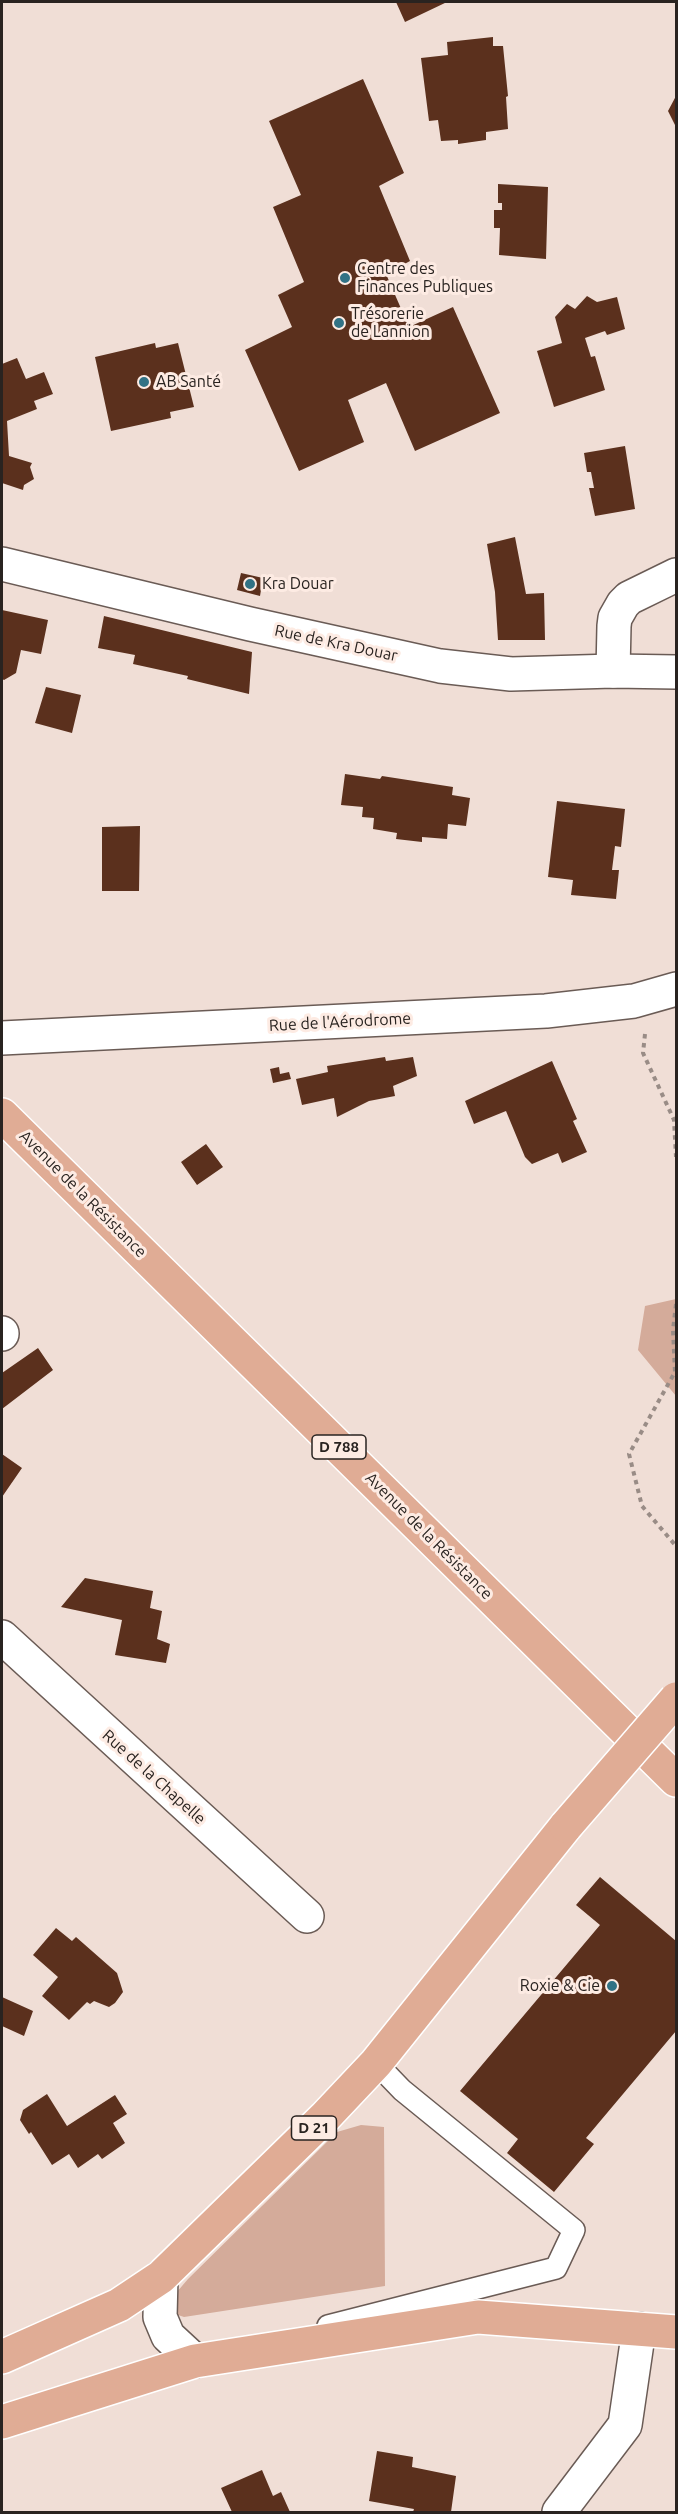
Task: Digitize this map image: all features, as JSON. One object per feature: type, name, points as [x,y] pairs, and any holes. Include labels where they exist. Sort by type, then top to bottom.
[{"type":"main road","name":"Avenue de la Résistance","points":[[2,1115],[676,1780]]},
{"type":"main road","name":"D 21","points":[[2,2357],[119,2305],[161,2277],[325,2117],[376,2063],[566,1826],[676,1699]]},
{"type":"main road","points":[[2,2422],[195,2361],[477,2317],[676,2332]]},
{"type":"street","name":"Rue de Kra Douar","points":[[2,564],[250,624],[440,666],[511,674],[676,672]]},
{"type":"street","points":[[613,671],[615,618],[623,604],[629,598],[676,575]]},
{"type":"street","name":"Rue de l'Aérodrome","points":[[2,1038],[546,1011],[663,993]]},
{"type":"street","name":"Rue de la Chapelle","points":[[2,1637],[308,1917]]},
{"type":"street","points":[[161,2277],[160,2317],[168,2336],[195,2361]]},
{"type":"street","points":[[559,2512],[625,2425],[639,2329]]},
{"type":"lane","points":[[195,2361],[556,2268],[574,2230],[402,2090],[376,2063]]},
{"type":"path","points":[[663,993],[643,1053],[674,1120],[676,1157]]},
{"type":"path","points":[[676,1304],[673,1330],[675,1372],[629,1454],[642,1506],[676,1546]]},
{"type":"shaded area","points":[[676,1299],[676,1396],[638,1350],[645,1306]]},
{"type":"shaded area","points":[[361,2125],[384,2127],[385,2286],[184,2317],[169,2312],[170,2300],[188,2279],[337,2132]]},
{"type":"building","points":[[396,2],[447,2],[405,22]]},
{"type":"building","points":[[493,37],[493,46],[503,46],[508,96],[506,97],[508,129],[486,132],[486,140],[458,144],[458,140],[441,141],[438,120],[429,121],[421,58],[448,55],[447,42]]},
{"type":"building","name":"Centre des Finances Publiques","points":[[363,79],[404,173],[379,186],[410,261],[386,274],[409,327],[453,307],[500,413],[415,451],[386,383],[348,400],[364,442],[299,471],[245,350],[292,327],[278,295],[304,282],[273,207],[301,195],[269,121]]},
{"type":"building","points":[[676,96],[676,127],[668,111]]},
{"type":"building","points":[[498,184],[548,187],[546,259],[499,255],[500,228],[494,228],[494,210],[502,210],[502,203],[498,203]]},
{"type":"building","points":[[587,296],[597,302],[617,297],[625,329],[607,335],[605,331],[585,338],[591,357],[595,356],[605,390],[554,407],[537,351],[562,343],[555,317],[567,304],[575,309]]},
{"type":"building","name":"AB Santé","points":[[155,343],[156,348],[178,343],[194,407],[170,412],[171,418],[111,431],[95,357]]},
{"type":"building","points":[[17,358],[26,379],[44,372],[53,394],[34,401],[37,409],[7,421],[9,456],[32,463],[30,467],[34,479],[24,485],[23,490],[2,483],[2,364]]},
{"type":"building","points":[[625,446],[635,509],[595,516],[589,488],[594,488],[591,472],[587,472],[584,453]]},
{"type":"building","points":[[515,537],[526,594],[544,593],[545,640],[498,640],[495,592],[487,544]]},
{"type":"building","name":"Kra Douar","points":[[241,573],[263,578],[260,596],[237,590]]},
{"type":"building","points":[[2,610],[48,620],[41,654],[21,650],[16,673],[4,680],[2,679]]},
{"type":"building","points":[[104,616],[252,652],[249,694],[187,679],[188,676],[133,664],[135,655],[98,648]]},
{"type":"building","points":[[46,687],[81,695],[72,733],[35,723]]},
{"type":"building","points":[[345,774],[380,779],[382,776],[453,787],[452,795],[470,798],[466,826],[448,824],[447,839],[422,837],[422,842],[396,839],[397,833],[373,829],[374,818],[362,817],[363,807],[341,805]]},
{"type":"building","points":[[557,801],[625,809],[621,847],[615,846],[612,870],[619,870],[616,899],[571,895],[573,880],[548,877]]},
{"type":"building","points":[[140,826],[139,891],[102,891],[102,827]]},
{"type":"building","points":[[385,1057],[386,1061],[413,1057],[417,1076],[393,1086],[395,1096],[369,1101],[337,1117],[334,1098],[302,1105],[296,1079],[328,1072],[327,1066]]},
{"type":"building","points":[[552,1061],[577,1119],[573,1121],[587,1152],[562,1163],[558,1153],[532,1164],[525,1157],[506,1111],[474,1124],[465,1101]]},
{"type":"building","points":[[279,1067],[280,1074],[289,1072],[291,1079],[273,1083],[270,1069]]},
{"type":"building","points":[[206,1144],[223,1167],[197,1185],[181,1162]]},
{"type":"building","points":[[38,1348],[53,1370],[2,1409],[2,1373]]},
{"type":"building","points":[[2,1454],[22,1468],[2,1497]]},
{"type":"building","points":[[85,1578],[153,1591],[150,1608],[162,1611],[157,1639],[170,1644],[166,1663],[115,1655],[122,1620],[61,1607]]},
{"type":"building","name":"Roxie & Cie","points":[[600,1877],[676,1941],[676,2031],[586,2138],[594,2144],[554,2192],[507,2153],[518,2139],[460,2091],[600,1925],[576,1905]]},
{"type":"building","points":[[56,1928],[72,1941],[76,1937],[117,1973],[123,1992],[115,2003],[109,2007],[94,2001],[90,2004],[87,2002],[69,2020],[42,1996],[58,1977],[33,1955]]},
{"type":"building","points":[[2,1997],[33,2011],[24,2036],[2,2026]]},
{"type":"building","points":[[47,2094],[67,2126],[115,2095],[127,2114],[113,2123],[125,2143],[102,2159],[98,2154],[78,2168],[69,2154],[52,2165],[31,2132],[29,2134],[20,2120],[23,2110]]},
{"type":"building","points":[[377,2451],[413,2457],[412,2467],[456,2476],[451,2512],[413,2512],[414,2509],[369,2501]]},
{"type":"building","points":[[262,2470],[273,2496],[281,2492],[290,2512],[232,2512],[221,2488]]},
{"type":"place","name":"Centre des Finances Publiques","points":[[345,278]]},
{"type":"place","name":"Trésorerie de Lannion","points":[[339,323]]},
{"type":"place","name":"AB Santé","points":[[144,382]]},
{"type":"place","name":"Kra Douar","points":[[250,584]]},
{"type":"place","name":"Roxie & Cie","points":[[612,1986]]}]
